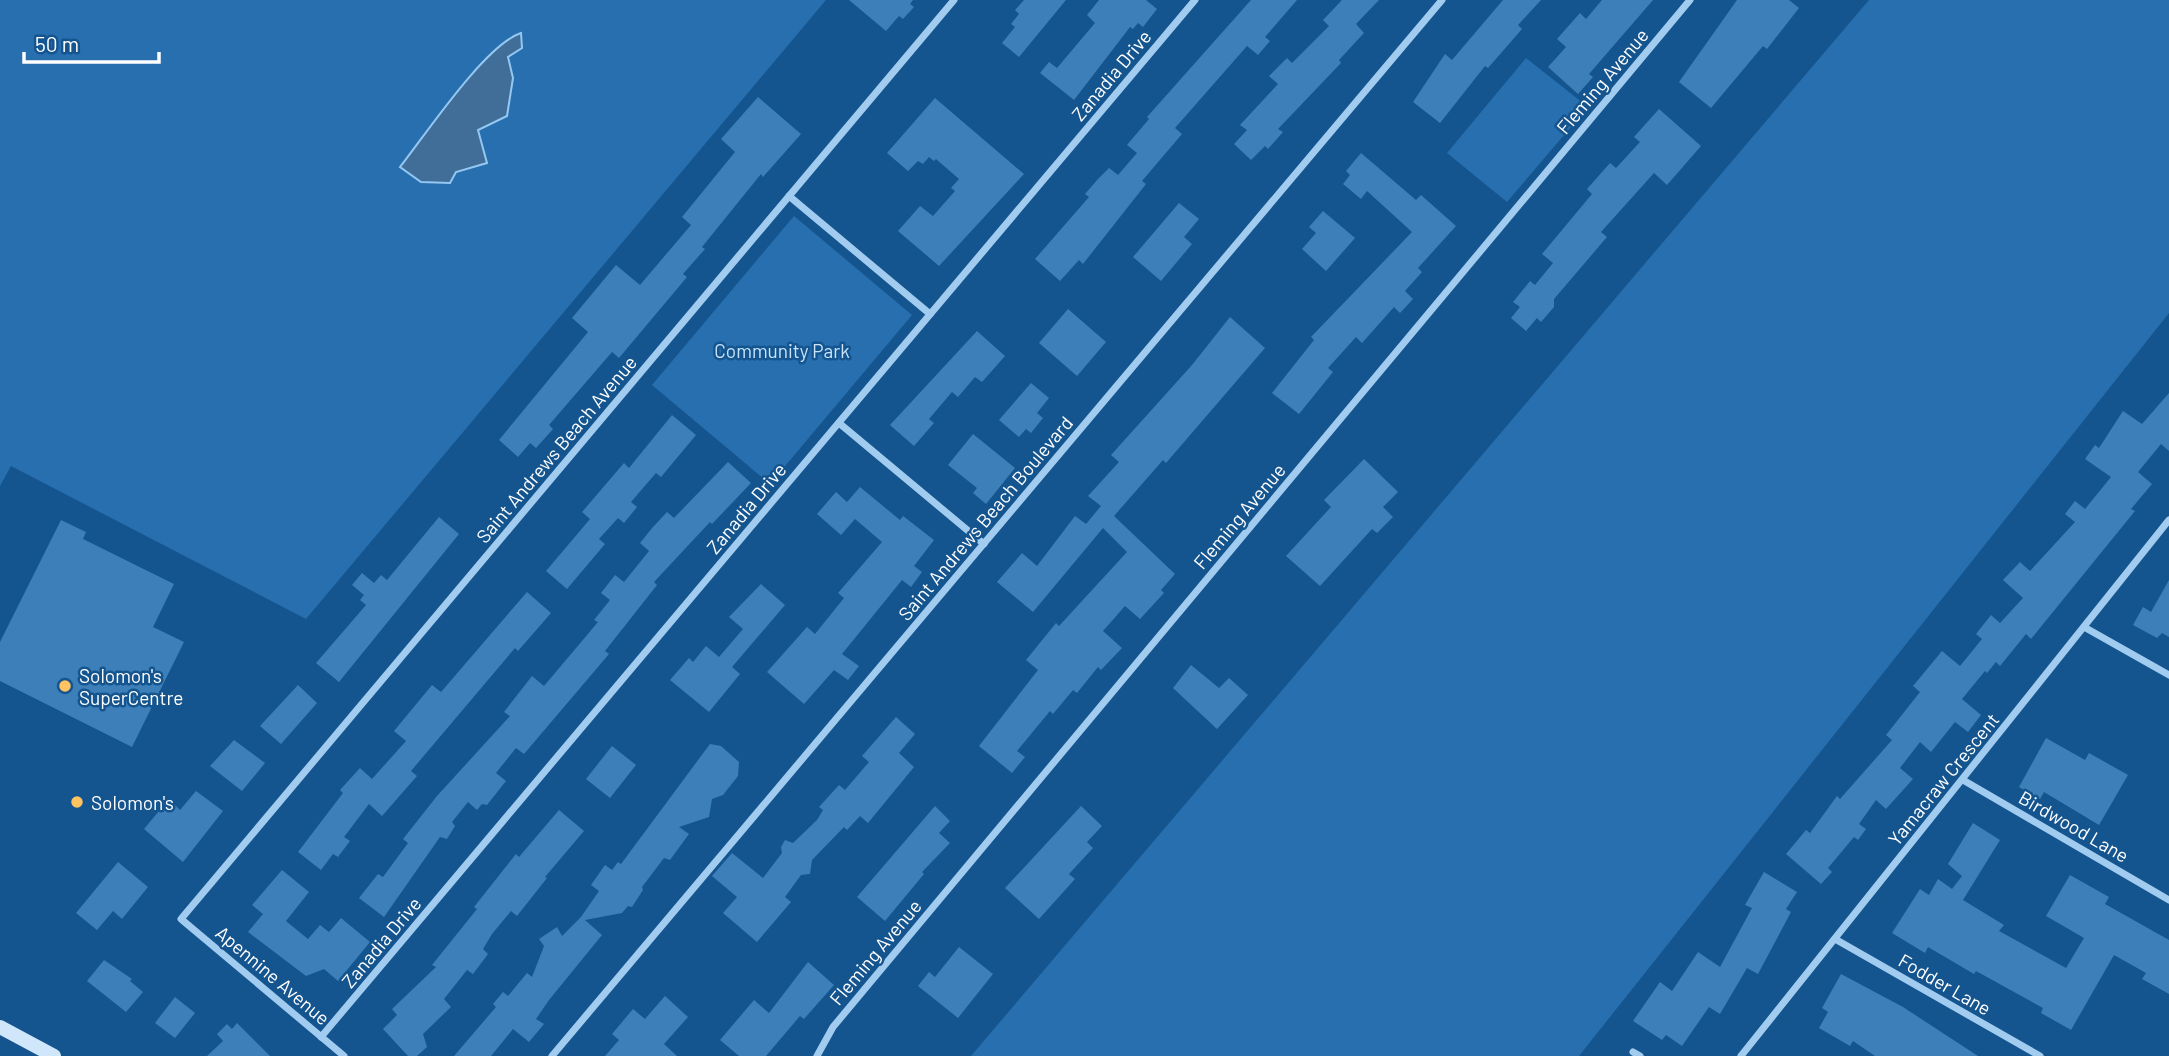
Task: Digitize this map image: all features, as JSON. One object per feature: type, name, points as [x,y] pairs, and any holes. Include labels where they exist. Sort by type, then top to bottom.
[{"type":"main road","points":[[0,1027],[54,1056]]},
{"type":"street","name":"Saint Andrews Beach Avenue","points":[[181,919],[954,0]]},
{"type":"street","name":"Zanadia Drive","points":[[321,1037],[1195,0]]},
{"type":"street","name":"Saint Andrews Beach Boulevard","points":[[552,1056],[1443,0]]},
{"type":"street","name":"Fleming Avenue","points":[[817,1056],[842,1016],[1690,0]]},
{"type":"street","points":[[789,196],[930,314]]},
{"type":"street","points":[[839,423],[984,544]]},
{"type":"street","name":"Yamacraw Crescent","points":[[1741,1056],[2169,520]]},
{"type":"street","points":[[2084,627],[2169,675]]},
{"type":"street","name":"Birdwood Lane","points":[[1963,780],[2169,900]]},
{"type":"street","name":"Apennine Avenue","points":[[181,919],[344,1056]]},
{"type":"street","name":"Fodder Lane","points":[[1835,939],[2040,1056]]},
{"type":"green space","points":[[0,0],[826,0],[306,619],[11,466],[0,486]]},
{"type":"green space","points":[[1869,0],[2169,0],[2169,313],[1579,1056],[971,1056]]},
{"type":"green space","points":[[1526,58],[1588,107],[1507,202],[1447,153]]},
{"type":"green space","name":"Community Park","points":[[794,216],[912,315],[770,484],[652,385]]},
{"type":"shaded area","points":[[521,33],[522,48],[508,57],[513,78],[507,116],[478,130],[487,163],[456,172],[450,183],[421,182],[400,167],[474,72],[491,54]]},
{"type":"building","points":[[849,0],[913,0],[910,4],[914,7],[903,19],[899,16],[886,31]]},
{"type":"building","points":[[1024,0],[1066,0],[1019,57],[1002,43],[1015,27],[1011,24],[1019,14],[1015,10]]},
{"type":"building","points":[[1099,0],[1146,0],[1157,9],[1143,27],[1138,23],[1133,29],[1130,27],[1074,100],[1040,73],[1049,62],[1057,68],[1095,23],[1087,15]]},
{"type":"building","points":[[1251,0],[1297,0],[1265,37],[1270,41],[1258,55],[1247,46],[1175,128],[1182,134],[1142,181],[1146,184],[1083,264],[1079,260],[1060,281],[1035,259],[1089,197],[1085,194],[1098,179],[1109,168],[1118,175],[1137,153],[1127,145],[1149,119],[1147,117]]},
{"type":"building","points":[[1342,0],[1379,0],[1356,24],[1364,33],[1339,60],[1341,63],[1278,129],[1283,132],[1268,149],[1265,146],[1251,160],[1234,144],[1247,130],[1240,125],[1278,84],[1269,76],[1287,58],[1292,63],[1329,26],[1323,20]]},
{"type":"building","points":[[1503,0],[1541,0],[1518,25],[1522,29],[1488,68],[1485,66],[1440,123],[1413,102],[1445,54],[1452,60]]},
{"type":"building","points":[[1602,0],[1653,0],[1589,74],[1593,77],[1578,94],[1548,67],[1566,47],[1557,39],[1580,13],[1586,19]]},
{"type":"building","points":[[1737,0],[1789,0],[1799,8],[1767,49],[1763,46],[1711,108],[1679,82]]},
{"type":"building","points":[[758,97],[801,134],[763,177],[761,174],[702,247],[705,249],[683,274],[687,277],[619,358],[612,352],[549,425],[553,429],[536,448],[530,443],[518,457],[499,440],[588,332],[572,318],[616,265],[640,285],[691,225],[682,217],[735,152],[721,139]]},
{"type":"building","points":[[935,98],[1024,174],[939,266],[898,231],[920,206],[933,216],[955,191],[951,188],[959,179],[936,159],[934,161],[929,157],[923,164],[918,161],[908,171],[887,153]]},
{"type":"building","points":[[1659,109],[1701,146],[1667,185],[1654,173],[1601,232],[1607,237],[1554,299],[1554,307],[1541,322],[1537,318],[1526,331],[1511,318],[1520,307],[1513,302],[1530,281],[1535,285],[1553,263],[1542,254],[1592,194],[1587,189],[1610,163],[1616,168],[1640,142],[1634,137]]},
{"type":"building","points":[[1361,153],[1416,200],[1421,195],[1456,226],[1418,268],[1422,272],[1405,291],[1413,299],[1400,313],[1394,307],[1362,343],[1356,337],[1328,368],[1333,372],[1299,414],[1272,393],[1314,340],[1311,337],[1412,232],[1367,191],[1361,199],[1343,184],[1350,175],[1346,171]]},
{"type":"building","points":[[1179,203],[1199,219],[1184,237],[1192,244],[1161,281],[1133,257]]},
{"type":"building","points":[[1323,211],[1355,238],[1326,271],[1302,249],[1316,233],[1309,227]]},
{"type":"building","points":[[1068,309],[1106,342],[1077,376],[1039,343]]},
{"type":"building","points":[[1230,317],[1265,348],[1166,463],[1163,460],[1114,516],[1175,574],[1161,590],[1164,593],[1140,619],[1125,606],[1103,631],[1122,648],[1101,670],[1098,667],[1077,693],[1073,690],[1053,714],[1050,711],[1017,751],[1025,757],[1012,773],[979,746],[1038,670],[1026,660],[1056,623],[1059,626],[1127,552],[1103,528],[1033,612],[997,582],[1022,553],[1037,566],[1075,516],[1086,524],[1101,506],[1088,496],[1119,462],[1111,455],[1192,365]]},
{"type":"building","points":[[977,331],[1005,356],[982,382],[975,377],[958,397],[952,392],[929,419],[934,423],[914,446],[890,425]]},
{"type":"building","points":[[1031,383],[1049,398],[1037,413],[1043,418],[1031,433],[1026,429],[1019,437],[999,420]]},
{"type":"building","points":[[2169,393],[2169,451],[2161,444],[2138,472],[2152,484],[2131,509],[2135,511],[2031,639],[2026,634],[2000,666],[1996,662],[1987,673],[1985,671],[1962,699],[1981,715],[1968,732],[1955,722],[1931,752],[1920,742],[1900,768],[1913,779],[1886,809],[1876,800],[1859,824],[1866,829],[1858,840],[1854,837],[1828,868],[1832,872],[1821,884],[1786,854],[1806,830],[1810,833],[1837,796],[1840,799],[1892,740],[1886,735],[1920,692],[1913,686],[1942,651],[1960,666],[1982,639],[1976,634],[1991,615],[2000,623],[2023,598],[2003,580],[2020,562],[2030,571],[2075,522],[2065,514],[2075,501],[2085,509],[2111,477],[2085,459],[2095,445],[2099,448],[2123,411],[2142,424]]},
{"type":"building","points":[[672,415],[696,435],[661,477],[656,473],[631,502],[637,507],[624,523],[618,518],[599,539],[605,544],[567,589],[546,571],[590,519],[582,512],[624,463],[629,468]]},
{"type":"building","points":[[973,434],[1015,468],[986,504],[973,493],[977,488],[948,465]]},
{"type":"building","points":[[1364,459],[1398,492],[1383,507],[1393,517],[1377,533],[1372,529],[1320,586],[1286,556],[1331,507],[1324,500]]},
{"type":"building","points":[[728,462],[751,483],[654,582],[657,585],[605,651],[609,654],[524,754],[516,748],[496,773],[506,781],[487,805],[482,804],[477,810],[468,802],[452,822],[455,826],[447,839],[440,837],[384,917],[359,898],[378,874],[383,877],[408,843],[403,839],[437,796],[510,716],[504,712],[532,676],[544,686],[598,622],[594,620],[610,600],[601,593],[615,575],[624,582],[649,551],[640,543],[653,527],[667,512],[674,518]]},
{"type":"building","points":[[860,487],[900,520],[903,516],[934,540],[914,566],[922,572],[911,587],[902,580],[842,654],[859,666],[848,680],[834,670],[804,704],[767,672],[807,627],[815,634],[844,598],[838,593],[882,542],[855,519],[841,535],[817,514],[836,492],[847,502]]},
{"type":"building","points":[[439,517],[459,534],[339,682],[316,663],[366,605],[360,600],[364,595],[352,585],[362,573],[374,583],[381,575],[387,580]]},
{"type":"building","points":[[61,520],[86,532],[83,539],[174,584],[153,627],[184,642],[132,747],[0,681],[0,642]]},
{"type":"building","points":[[2169,580],[2169,637],[2162,633],[2157,638],[2133,625],[2143,607],[2151,612]]},
{"type":"building","points":[[761,584],[785,605],[732,667],[740,674],[709,712],[670,680],[689,658],[693,662],[706,646],[719,657],[743,629],[729,617]]},
{"type":"building","points":[[527,592],[551,613],[518,651],[515,648],[411,771],[417,776],[382,816],[369,804],[344,837],[350,841],[338,857],[333,854],[321,870],[298,852],[343,793],[340,790],[360,768],[372,779],[406,741],[394,731],[432,685],[441,692]]},
{"type":"building","points":[[1191,665],[1219,688],[1229,678],[1248,695],[1217,729],[1173,688]]},
{"type":"building","points":[[298,685],[317,703],[281,744],[260,726]]},
{"type":"building","points":[[896,717],[915,734],[899,753],[914,767],[868,823],[860,816],[847,830],[844,827],[812,860],[810,874],[801,875],[785,897],[791,902],[757,942],[723,913],[737,897],[712,876],[732,853],[763,878],[782,853],[781,847],[785,840],[793,843],[817,820],[823,810],[819,807],[839,785],[845,790],[869,762],[862,756]]},
{"type":"building","points":[[2046,738],[2085,760],[2089,753],[2128,775],[2099,825],[2044,792],[2040,799],[2019,787]]},
{"type":"building","points":[[234,740],[265,763],[242,791],[210,766]]},
{"type":"building","points":[[710,744],[721,746],[739,762],[738,776],[723,795],[712,799],[709,817],[679,827],[689,834],[670,860],[664,858],[642,887],[643,890],[632,907],[628,906],[622,913],[585,920],[602,935],[536,1019],[544,1024],[529,1042],[513,1029],[491,1056],[454,1056],[496,1007],[493,1004],[503,992],[508,996],[527,973],[532,977],[544,946],[539,939],[557,927],[562,936],[581,917],[599,891],[591,885],[605,865],[612,870],[618,862],[621,864]]},
{"type":"building","points":[[612,746],[636,765],[610,798],[586,779]]},
{"type":"building","points":[[196,791],[223,811],[183,862],[144,829],[169,799],[180,810]]},
{"type":"building","points":[[935,806],[950,821],[939,833],[950,843],[922,872],[924,874],[885,921],[857,897]]},
{"type":"building","points":[[1081,806],[1102,826],[1087,842],[1093,848],[1069,874],[1075,879],[1039,919],[1005,888]]},
{"type":"building","points":[[559,810],[584,831],[545,877],[547,878],[517,916],[511,911],[492,934],[483,949],[488,954],[473,974],[467,970],[444,999],[451,1007],[423,1034],[427,1047],[417,1056],[408,1056],[383,1029],[397,1015],[392,1009],[436,967],[432,965],[477,909],[474,907],[516,854],[519,857]]},
{"type":"building","points":[[1973,823],[2000,840],[1963,900],[2004,925],[1999,931],[2066,968],[2084,938],[2046,916],[2070,875],[2109,897],[2105,904],[2169,940],[2169,994],[2142,979],[2146,973],[2114,955],[2071,1030],[2041,1013],[2043,1008],[1976,971],[1974,974],[1928,947],[1925,953],[1892,933],[1920,889],[1929,895],[1938,879],[1952,889],[1962,876],[1948,864]]},
{"type":"building","points":[[118,862],[148,887],[122,919],[113,911],[97,930],[76,913]]},
{"type":"building","points":[[282,870],[309,892],[286,921],[308,939],[320,925],[329,932],[341,918],[370,942],[338,981],[324,969],[306,976],[248,932],[263,914],[252,905]]},
{"type":"building","points":[[1764,872],[1797,892],[1786,909],[1791,912],[1758,974],[1747,968],[1720,1014],[1709,1007],[1682,1046],[1666,1035],[1662,1040],[1633,1021],[1660,982],[1672,991],[1698,952],[1720,967],[1752,908],[1745,905]]},
{"type":"building","points":[[959,947],[993,974],[958,1018],[918,986],[929,972],[935,977]]},
{"type":"building","points":[[104,960],[132,979],[130,981],[143,992],[126,1012],[87,981]]},
{"type":"building","points":[[808,962],[834,985],[804,1019],[800,1016],[766,1056],[739,1056],[720,1040],[754,1000],[769,1013]]},
{"type":"building","points":[[1841,974],[1903,1007],[1978,1056],[1875,1056],[1853,1041],[1850,1046],[1819,1028],[1828,1012],[1822,1008]]},
{"type":"building","points":[[665,996],[688,1017],[664,1044],[677,1056],[605,1056],[619,1040],[612,1034],[633,1009],[645,1019]]},
{"type":"building","points":[[175,997],[195,1013],[175,1038],[155,1023]]},
{"type":"building","points":[[237,1023],[270,1056],[207,1056],[223,1041],[217,1034],[227,1024],[232,1029]]},
{"type":"place","name":"Solomon's SuperCentre","points":[[65,686]]},
{"type":"place","name":"Solomon's","points":[[77,802]]}]
